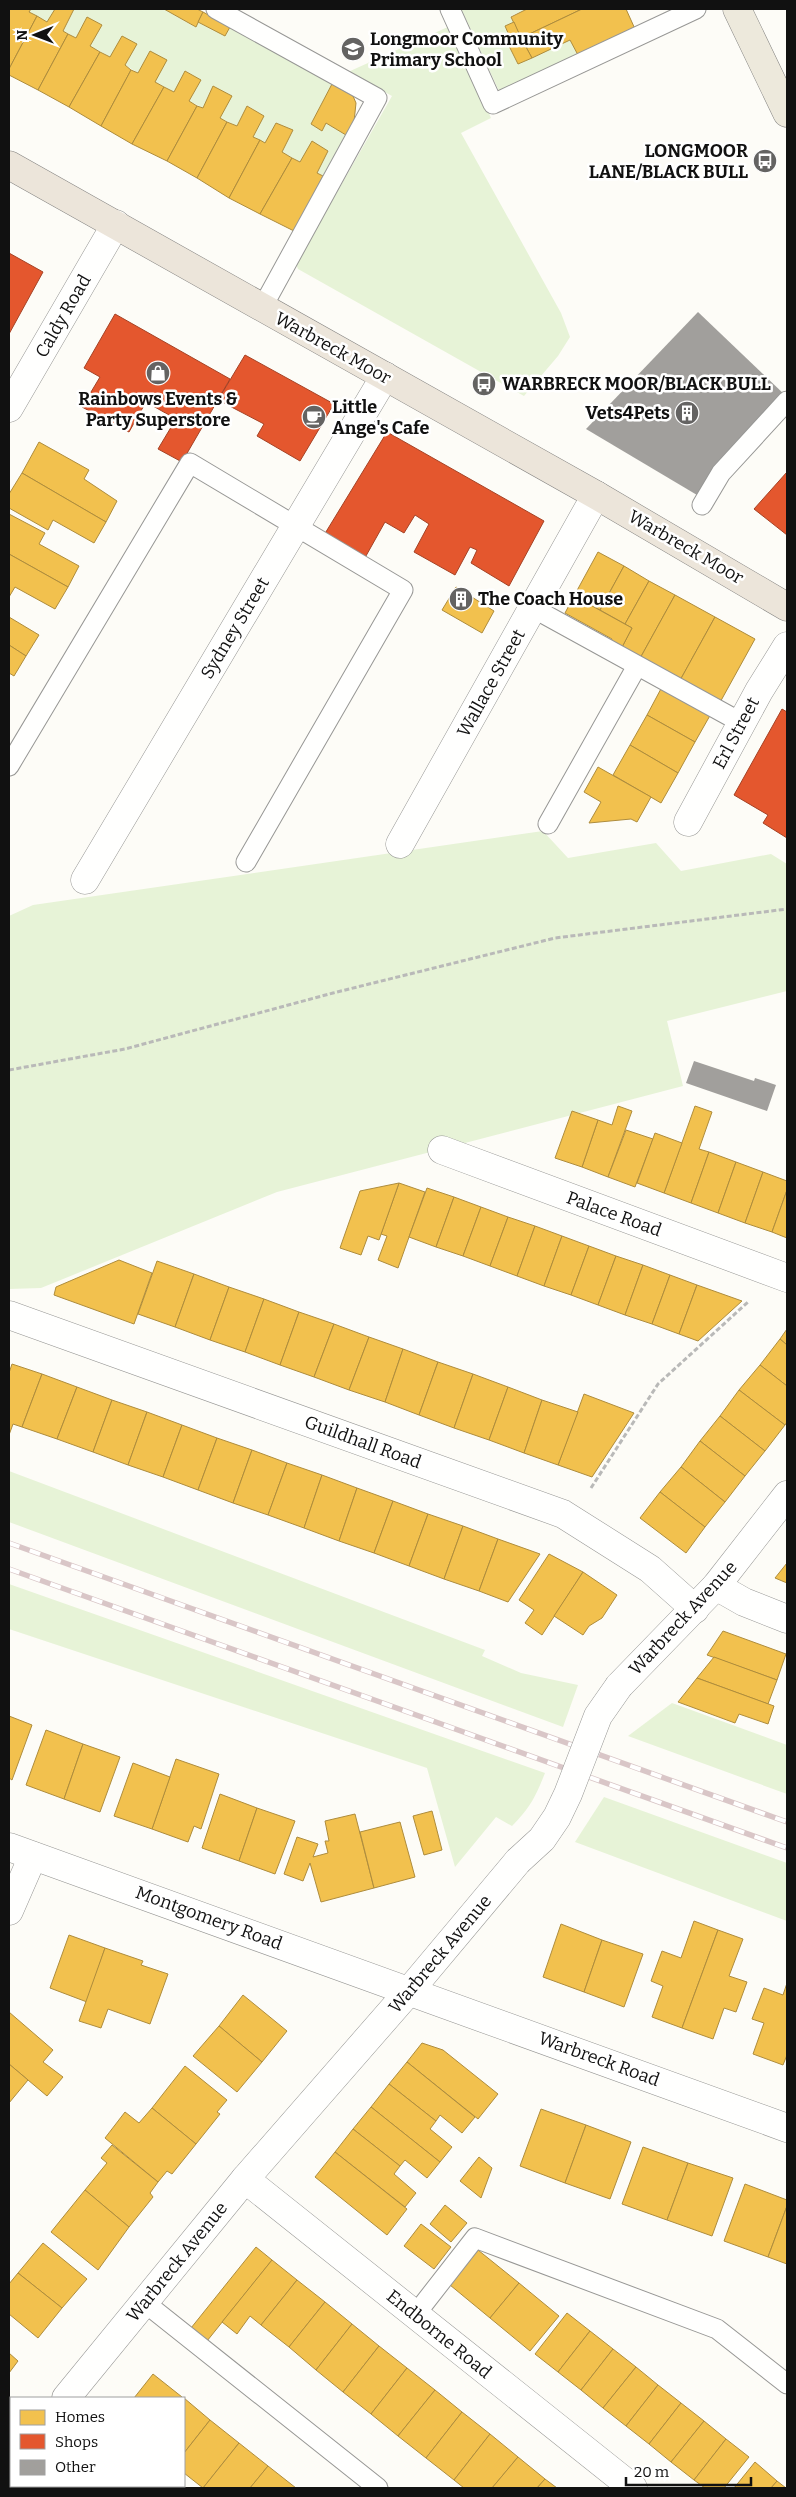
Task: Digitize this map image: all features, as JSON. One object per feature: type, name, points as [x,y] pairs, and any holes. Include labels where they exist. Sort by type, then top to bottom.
[{"type":"highway","name":"Warbreck Moor","points":[[9,165],[596,495],[787,607]]},
{"type":"main road","points":[[736,9],[787,113]]},
{"type":"street","name":"Caldy Road","points":[[9,408],[116,224]]},
{"type":"street","name":"Sydney Street","points":[[85,880],[385,376]]},
{"type":"street","name":"Wallace Street","points":[[400,844],[596,495]]},
{"type":"street","name":"Erl Street","points":[[688,822],[742,723],[784,657]]},
{"type":"street","name":"Palace Road","points":[[442,1150],[783,1276]]},
{"type":"street","name":"Guildhall Road","points":[[9,1315],[563,1514],[650,1569],[695,1609]]},
{"type":"street","name":"Warbreck Avenue","points":[[67,2397],[245,2179],[410,1990],[518,1861],[542,1839],[568,1794],[598,1716],[619,1686],[716,1586],[787,1495]]},
{"type":"street","points":[[716,1586],[744,1602],[787,1619]]},
{"type":"street","points":[[9,1911],[21,1851]]},
{"type":"street","name":"Montgomery Road","points":[[21,1851],[410,1990]]},
{"type":"street","name":"Warbreck Road","points":[[410,1990],[787,2128]]},
{"type":"street","name":"Endborne Road","points":[[245,2179],[632,2488]]},
{"type":"lane","points":[[216,9],[377,98],[262,308]]},
{"type":"lane","points":[[450,9],[493,104],[696,9]]},
{"type":"lane","points":[[702,505],[721,473],[787,402]]},
{"type":"lane","points":[[9,766],[190,463],[403,590],[246,862]]},
{"type":"lane","points":[[533,608],[742,723]]},
{"type":"lane","points":[[548,824],[637,666]]},
{"type":"lane","points":[[415,2315],[475,2238],[717,2329],[787,2384]]},
{"type":"lane","points":[[144,2302],[378,2488]]},
{"type":"path","points":[[9,1070],[125,1049],[333,993],[555,938],[787,909]]},
{"type":"path","points":[[570,1519],[658,1384],[783,1276]]},
{"type":"green space","points":[[31,9],[55,9],[47,22],[29,12]]},
{"type":"green space","points":[[74,9],[164,9],[195,27],[198,22],[225,36],[230,27],[332,84],[311,124],[322,131],[326,123],[346,135],[323,176],[317,173],[328,151],[312,142],[300,162],[282,152],[293,130],[276,123],[265,143],[253,137],[264,116],[248,106],[237,126],[220,118],[231,96],[213,86],[203,108],[189,101],[201,80],[186,71],[174,92],[155,82],[150,51],[138,73],[125,65],[136,44],[110,57],[90,46],[102,25],[87,17],[76,38],[63,31]]},
{"type":"green space","points":[[461,9],[527,9],[511,16],[514,22],[505,26],[512,42],[508,44],[518,64],[570,40],[578,55],[499,91]]},
{"type":"green space","points":[[450,26],[491,118],[461,133],[561,313],[570,337],[558,356],[524,396],[298,269],[296,264],[392,96],[348,72]]},
{"type":"green space","points":[[543,831],[568,858],[656,843],[681,871],[771,854],[787,864],[787,991],[667,1021],[683,1086],[277,1192],[41,1288],[9,1289],[9,916],[33,905]]},
{"type":"green space","points":[[9,1471],[485,1650],[482,1656],[521,1673],[578,1685],[563,1727],[9,1522]]},
{"type":"green space","points":[[9,1584],[545,1773],[532,1801],[512,1826],[496,1817],[455,1867],[427,1768],[9,1629]]},
{"type":"green space","points":[[672,1703],[787,1745],[787,1794],[628,1736]]},
{"type":"green space","points":[[604,1797],[787,1863],[787,1921],[575,1842]]},
{"type":"building: Homes","points":[[9,9],[31,9],[29,12],[37,16],[9,69]]},
{"type":"building: Homes","points":[[55,9],[74,9],[63,31],[68,34],[38,90],[9,75],[9,69],[37,16],[47,22]]},
{"type":"building: Homes","points":[[164,9],[197,9],[203,12],[196,27]]},
{"type":"building: Homes","points":[[527,9],[582,9],[521,38],[511,17]]},
{"type":"building: Homes","points":[[582,9],[626,9],[635,29],[578,55],[570,40],[532,58],[521,38]]},
{"type":"building: Homes","points":[[203,12],[230,27],[225,36],[198,22]]},
{"type":"building: Homes","points":[[87,17],[102,25],[90,46],[100,52],[69,107],[38,90],[68,34],[76,38]]},
{"type":"building: Homes","points":[[514,22],[521,38],[512,42],[505,26]]},
{"type":"building: Homes","points":[[122,36],[137,44],[125,65],[131,70],[101,126],[69,107],[100,52],[110,57]]},
{"type":"building: Homes","points":[[521,38],[532,58],[518,64],[508,44]]},
{"type":"building: Homes","points":[[150,51],[167,60],[155,82],[164,87],[132,144],[101,126],[131,70],[138,73]]},
{"type":"building: Homes","points":[[185,71],[201,80],[189,101],[197,106],[167,161],[132,144],[164,87],[174,92]]},
{"type":"building: Homes","points":[[332,84],[353,96],[356,103],[354,122],[346,135],[326,123],[322,131],[311,124]]},
{"type":"building: Homes","points":[[213,86],[232,96],[220,118],[227,122],[197,178],[167,161],[197,106],[203,108]]},
{"type":"building: Homes","points":[[247,106],[264,116],[253,137],[260,140],[229,198],[197,178],[227,122],[237,126]]},
{"type":"building: Homes","points":[[276,123],[293,130],[282,152],[292,158],[260,214],[229,198],[260,140],[265,143]]},
{"type":"building: Homes","points":[[312,141],[328,151],[317,173],[323,176],[294,231],[260,214],[292,158],[300,162]]},
{"type":"building: Homes","points":[[39,442],[89,470],[84,479],[117,501],[106,522],[22,473]]},
{"type":"building: Homes","points":[[22,473],[106,522],[94,543],[53,520],[48,530],[9,508],[9,494]]},
{"type":"building: Homes","points":[[9,514],[45,533],[39,544],[79,566],[68,587],[9,554]]},
{"type":"building: Homes","points":[[598,552],[624,566],[600,610],[574,596]]},
{"type":"building: Homes","points":[[9,554],[68,587],[55,609],[15,587],[9,597]]},
{"type":"building: Homes","points":[[624,566],[649,581],[625,624],[600,610]]},
{"type":"building: Homes","points":[[649,581],[675,595],[638,662],[620,651],[632,628],[625,624]]},
{"type":"building: Homes","name":"The Coach House","points":[[456,587],[494,611],[482,633],[442,610]]},
{"type":"building: Homes","points":[[675,595],[715,617],[678,684],[638,662]]},
{"type":"building: Homes","points":[[574,596],[632,628],[620,651],[609,645],[612,639],[565,613]]},
{"type":"building: Homes","points":[[9,617],[39,635],[26,656],[9,645]]},
{"type":"building: Homes","points":[[715,617],[755,639],[718,706],[678,684]]},
{"type":"building: Homes","points":[[9,645],[26,656],[14,676],[9,673]]},
{"type":"building: Homes","points":[[663,685],[712,712],[695,742],[647,715]]},
{"type":"building: Homes","points":[[647,715],[695,742],[678,773],[630,745]]},
{"type":"building: Homes","points":[[630,745],[678,773],[661,803],[613,775]]},
{"type":"building: Homes","points":[[598,767],[651,797],[637,822],[631,819],[589,823],[601,802],[584,792]]},
{"type":"building: Homes","points":[[618,1106],[632,1111],[608,1177],[582,1167],[598,1120],[612,1125]]},
{"type":"building: Homes","points":[[695,1106],[712,1112],[699,1149],[709,1152],[691,1203],[664,1193]]},
{"type":"building: Homes","points":[[572,1111],[598,1120],[582,1167],[555,1158]]},
{"type":"building: Homes","points":[[626,1130],[653,1139],[635,1187],[608,1177]]},
{"type":"building: Homes","points":[[655,1133],[682,1143],[664,1193],[637,1183]]},
{"type":"building: Homes","points":[[709,1152],[736,1162],[718,1213],[691,1203]]},
{"type":"building: Homes","points":[[736,1162],[763,1172],[745,1223],[718,1213]]},
{"type":"building: Homes","points":[[763,1172],[787,1181],[787,1190],[772,1232],[745,1223]]},
{"type":"building: Homes","points":[[399,1183],[425,1192],[398,1268],[378,1260],[387,1236],[381,1234]]},
{"type":"building: Homes","points":[[399,1183],[379,1240],[368,1236],[361,1255],[340,1248],[360,1191]]},
{"type":"building: Homes","points":[[427,1188],[454,1197],[436,1247],[409,1237]]},
{"type":"building: Homes","points":[[787,1190],[787,1238],[772,1232]]},
{"type":"building: Homes","points":[[454,1197],[481,1207],[463,1256],[436,1247]]},
{"type":"building: Homes","points":[[481,1207],[508,1217],[490,1266],[463,1256]]},
{"type":"building: Homes","points":[[508,1217],[535,1226],[517,1276],[490,1266]]},
{"type":"building: Homes","points":[[535,1226],[562,1236],[544,1286],[517,1276]]},
{"type":"building: Homes","points":[[562,1236],[589,1246],[571,1295],[544,1286]]},
{"type":"building: Homes","points":[[589,1246],[616,1256],[598,1305],[571,1295]]},
{"type":"building: Homes","points":[[616,1256],[643,1265],[625,1315],[598,1305]]},
{"type":"building: Homes","points":[[119,1260],[152,1273],[134,1324],[54,1295],[56,1287]]},
{"type":"building: Homes","points":[[157,1261],[194,1274],[175,1327],[138,1314]]},
{"type":"building: Homes","points":[[643,1265],[670,1275],[652,1324],[625,1315]]},
{"type":"building: Homes","points":[[194,1274],[229,1287],[210,1340],[175,1327]]},
{"type":"building: Homes","points":[[670,1275],[697,1285],[679,1334],[652,1324]]},
{"type":"building: Homes","points":[[697,1285],[742,1301],[698,1341],[679,1334]]},
{"type":"building: Homes","points":[[229,1287],[264,1299],[245,1352],[210,1340]]},
{"type":"building: Homes","points":[[264,1299],[299,1312],[280,1365],[245,1352]]},
{"type":"building: Homes","points":[[299,1312],[334,1324],[314,1377],[280,1365]]},
{"type":"building: Homes","points":[[334,1324],[369,1337],[349,1390],[314,1377]]},
{"type":"building: Homes","points":[[787,1329],[787,1345],[780,1339]]},
{"type":"building: Homes","points":[[369,1337],[403,1349],[385,1402],[349,1390]]},
{"type":"building: Homes","points":[[780,1339],[787,1345],[787,1386],[760,1365]]},
{"type":"building: Homes","points":[[403,1349],[438,1362],[419,1415],[385,1402]]},
{"type":"building: Homes","points":[[438,1362],[473,1374],[454,1428],[419,1415]]},
{"type":"building: Homes","points":[[12,1364],[42,1374],[22,1427],[13,1424],[9,1435],[9,1373]]},
{"type":"building: Homes","points":[[760,1365],[787,1386],[787,1422],[785,1425],[739,1390]]},
{"type":"building: Homes","points":[[42,1374],[77,1387],[57,1439],[22,1427]]},
{"type":"building: Homes","points":[[473,1374],[508,1387],[489,1440],[454,1428]]},
{"type":"building: Homes","points":[[77,1387],[112,1400],[93,1452],[57,1439]]},
{"type":"building: Homes","points":[[508,1387],[542,1400],[524,1453],[489,1440]]},
{"type":"building: Homes","points":[[739,1390],[785,1425],[765,1451],[720,1416]]},
{"type":"building: Homes","points":[[584,1394],[634,1413],[592,1477],[558,1465]]},
{"type":"building: Homes","points":[[112,1400],[147,1412],[128,1465],[93,1452]]},
{"type":"building: Homes","points":[[542,1400],[578,1412],[558,1465],[524,1453]]},
{"type":"building: Homes","points":[[147,1412],[182,1425],[163,1477],[128,1465]]},
{"type":"building: Homes","points":[[720,1416],[765,1451],[745,1476],[700,1441]]},
{"type":"building: Homes","points":[[182,1425],[217,1438],[198,1490],[163,1477]]},
{"type":"building: Homes","points":[[217,1438],[252,1450],[233,1503],[198,1490]]},
{"type":"building: Homes","points":[[700,1441],[745,1476],[725,1502],[681,1467]]},
{"type":"building: Homes","points":[[252,1450],[287,1463],[268,1515],[233,1503]]},
{"type":"building: Homes","points":[[287,1463],[322,1475],[304,1528],[268,1515]]},
{"type":"building: Homes","points":[[681,1467],[725,1502],[705,1527],[660,1492]]},
{"type":"building: Homes","points":[[322,1475],[357,1488],[339,1541],[304,1528]]},
{"type":"building: Homes","points":[[357,1488],[393,1501],[374,1553],[339,1541]]},
{"type":"building: Homes","points":[[660,1492],[705,1527],[686,1553],[640,1518]]},
{"type":"building: Homes","points":[[393,1501],[428,1514],[409,1566],[374,1553]]},
{"type":"building: Homes","points":[[428,1514],[463,1526],[444,1579],[409,1566]]},
{"type":"building: Homes","points":[[463,1526],[498,1539],[479,1591],[444,1579]]},
{"type":"building: Homes","points":[[498,1539],[540,1554],[508,1602],[479,1591]]},
{"type":"building: Homes","points":[[549,1554],[583,1572],[542,1635],[525,1623],[534,1610],[519,1600]]},
{"type":"building: Homes","points":[[787,1563],[787,1583],[775,1578]]},
{"type":"building: Homes","points":[[583,1572],[617,1595],[602,1618],[589,1626],[583,1635],[554,1616]]},
{"type":"building: Homes","points":[[723,1631],[786,1654],[777,1680],[707,1655]]},
{"type":"building: Homes","points":[[714,1657],[777,1680],[768,1704],[697,1678]]},
{"type":"building: Homes","points":[[697,1678],[774,1706],[768,1724],[739,1714],[735,1723],[678,1702]]},
{"type":"building: Homes","points":[[9,1716],[32,1725],[12,1780],[9,1778]]},
{"type":"building: Homes","points":[[46,1730],[83,1744],[64,1799],[26,1785]]},
{"type":"building: Homes","points":[[83,1744],[120,1757],[100,1812],[64,1799]]},
{"type":"building: Homes","points":[[176,1759],[219,1774],[201,1829],[194,1826],[188,1842],[152,1829]]},
{"type":"building: Homes","points":[[133,1763],[170,1777],[152,1829],[114,1816]]},
{"type":"building: Homes","points":[[220,1794],[257,1808],[239,1861],[202,1848]]},
{"type":"building: Homes","points":[[257,1808],[295,1821],[275,1874],[239,1861]]},
{"type":"building: Homes","points":[[432,1811],[442,1850],[424,1855],[413,1816]]},
{"type":"building: Homes","points":[[355,1814],[374,1888],[321,1902],[310,1863],[303,1881],[284,1874],[297,1837],[318,1844],[313,1857],[328,1853],[325,1841],[329,1841],[325,1821]]},
{"type":"building: Homes","points":[[400,1822],[415,1877],[374,1888],[360,1832]]},
{"type":"building: Homes","points":[[694,1921],[718,1930],[682,2028],[652,2017],[663,1986],[651,1981],[662,1951],[681,1958]]},
{"type":"building: Homes","points":[[561,1924],[602,1940],[584,1992],[543,1977]]},
{"type":"building: Homes","points":[[718,1930],[743,1939],[729,1976],[747,1982],[736,2012],[724,2008],[713,2039],[682,2028]]},
{"type":"building: Homes","points":[[69,1935],[105,1948],[87,2002],[50,1988]]},
{"type":"building: Homes","points":[[602,1940],[643,1954],[624,2007],[584,1992]]},
{"type":"building: Homes","points":[[105,1948],[143,1961],[141,1965],[168,1974],[150,2024],[108,2009],[101,2028],[79,2021]]},
{"type":"building: Homes","points":[[787,1983],[787,2055],[783,2065],[753,2054],[764,2023],[752,2019],[764,1988],[783,1995]]},
{"type":"building: Homes","points":[[243,1995],[287,2031],[262,2062],[219,2026]]},
{"type":"building: Homes","points":[[9,2012],[53,2050],[43,2062],[63,2077],[47,2096],[9,2064]]},
{"type":"building: Homes","points":[[219,2026],[262,2062],[237,2092],[193,2056]]},
{"type":"building: Homes","points":[[422,2043],[443,2050],[498,2094],[478,2119],[407,2062]]},
{"type":"building: Homes","points":[[407,2062],[475,2117],[462,2133],[440,2115],[436,2121],[389,2084]]},
{"type":"building: Homes","points":[[9,2064],[28,2080],[9,2103]]},
{"type":"building: Homes","points":[[185,2066],[227,2100],[217,2112],[220,2114],[196,2144],[152,2108]]},
{"type":"building: Homes","points":[[389,2084],[436,2121],[430,2129],[452,2147],[440,2162],[371,2107]]},
{"type":"building: Homes","points":[[371,2107],[440,2162],[427,2178],[405,2160],[400,2166],[353,2129]]},
{"type":"building: Homes","points":[[152,2108],[196,2144],[172,2174],[167,2171],[158,2182],[105,2138],[125,2112],[139,2123]]},
{"type":"building: Homes","points":[[541,2109],[586,2125],[565,2183],[520,2166]]},
{"type":"building: Homes","points":[[586,2125],[631,2142],[610,2199],[565,2183]]},
{"type":"building: Homes","points":[[353,2129],[400,2166],[394,2174],[416,2193],[405,2207],[335,2152]]},
{"type":"building: Homes","points":[[112,2145],[158,2182],[150,2193],[153,2197],[129,2227],[85,2190],[107,2163],[101,2158]]},
{"type":"building: Homes","points":[[643,2147],[688,2163],[667,2220],[622,2204]]},
{"type":"building: Homes","points":[[335,2152],[407,2209],[387,2235],[315,2177]]},
{"type":"building: Homes","points":[[479,2157],[492,2168],[481,2198],[460,2181]]},
{"type":"building: Homes","points":[[688,2163],[733,2178],[712,2236],[667,2220]]},
{"type":"building: Homes","points":[[745,2184],[787,2200],[787,2206],[768,2257],[724,2241]]},
{"type":"building: Homes","points":[[85,2190],[129,2227],[98,2270],[51,2232]]},
{"type":"building: Homes","points":[[445,2205],[467,2223],[451,2242],[430,2224]]},
{"type":"building: Homes","points":[[787,2206],[787,2264],[768,2257]]},
{"type":"building: Homes","points":[[421,2224],[451,2247],[434,2269],[404,2246]]},
{"type":"building: Homes","points":[[43,2243],[87,2279],[62,2308],[18,2273]]},
{"type":"building: Homes","points":[[256,2247],[272,2260],[207,2341],[191,2328]]},
{"type":"building: Homes","points":[[478,2250],[519,2283],[490,2318],[450,2285]]},
{"type":"building: Homes","points":[[272,2260],[297,2280],[261,2325],[250,2316],[237,2334],[222,2322]]},
{"type":"building: Homes","points":[[18,2273],[62,2308],[38,2338],[9,2314],[9,2284]]},
{"type":"building: Homes","points":[[297,2280],[325,2302],[289,2347],[261,2325]]},
{"type":"building: Homes","points":[[519,2283],[559,2316],[530,2351],[490,2318]]},
{"type":"building: Homes","points":[[325,2302],[352,2324],[316,2370],[289,2347]]},
{"type":"building: Homes","points":[[567,2313],[590,2331],[558,2372],[535,2354]]},
{"type":"building: Homes","points":[[352,2324],[379,2346],[343,2392],[316,2370]]},
{"type":"building: Homes","points":[[590,2331],[613,2349],[581,2390],[558,2372]]},
{"type":"building: Homes","points":[[379,2346],[407,2368],[371,2414],[343,2392]]},
{"type":"building: Homes","points":[[613,2349],[636,2367],[603,2408],[581,2390]]},
{"type":"building: Homes","points":[[9,2353],[18,2361],[9,2373]]},
{"type":"building: Homes","points":[[636,2367],[658,2385],[626,2426],[603,2408]]},
{"type":"building: Homes","points":[[407,2368],[435,2390],[398,2436],[371,2414]]},
{"type":"building: Homes","points":[[153,2374],[182,2397],[135,2397]]},
{"type":"building: Homes","points":[[658,2385],[681,2403],[649,2444],[626,2426]]},
{"type":"building: Homes","points":[[435,2390],[462,2412],[426,2458],[398,2436]]},
{"type":"building: Homes","points":[[185,2399],[210,2420],[185,2452]]},
{"type":"building: Homes","points":[[681,2403],[704,2421],[671,2462],[649,2444]]},
{"type":"building: Homes","points":[[462,2412],[490,2434],[454,2480],[426,2458]]},
{"type":"building: Homes","points":[[210,2420],[239,2443],[203,2488],[185,2474],[185,2452]]},
{"type":"building: Homes","points":[[704,2421],[726,2439],[694,2480],[671,2462]]},
{"type":"building: Homes","points":[[490,2434],[518,2457],[492,2488],[464,2488],[454,2480]]},
{"type":"building: Homes","points":[[726,2439],[749,2457],[724,2488],[705,2488],[694,2480]]},
{"type":"building: Homes","points":[[239,2443],[268,2466],[250,2488],[203,2488]]},
{"type":"building: Homes","points":[[518,2457],[545,2479],[537,2488],[492,2488]]},
{"type":"building: Homes","points":[[755,2462],[777,2481],[771,2488],[734,2488]]},
{"type":"building: Homes","points":[[268,2466],[296,2488],[250,2488]]},
{"type":"building: Homes","points":[[545,2479],[557,2488],[537,2488]]},
{"type":"building: Homes","points":[[777,2481],[786,2488],[771,2488]]},
{"type":"building: Shops","points":[[9,253],[43,272],[9,334]]},
{"type":"building: Shops","points":[[115,314],[230,379],[182,462],[158,449],[176,419],[146,402],[129,432],[82,407],[100,377],[84,368]]},
{"type":"building: Shops","points":[[245,355],[334,404],[300,461],[257,436],[264,424],[218,400]]},
{"type":"building: Shops","points":[[387,432],[544,521],[509,586],[471,563],[477,550],[470,547],[455,575],[414,552],[429,524],[415,515],[404,533],[385,522],[362,563],[321,540]]},
{"type":"building: Shops","points":[[787,472],[787,535],[754,509]]},
{"type":"building: Shops","points":[[782,709],[787,712],[787,838],[763,823],[768,815],[734,795]]},
{"type":"building: Other","name":"Vets4Pets","points":[[698,312],[787,397],[697,495],[586,429]]},
{"type":"building: Other","points":[[694,1061],[754,1081],[755,1078],[776,1085],[767,1111],[686,1083]]},
{"type":"railway","points":[[9,1543],[787,1822]]},
{"type":"railway","points":[[9,1569],[787,1848]]},
{"type":"place","name":"Longmoor Community Primary School","points":[[353,49]]},
{"type":"place","name":"LONGMOOR LANE/BLACK BULL","points":[[765,161]]},
{"type":"place","name":"Rainbows Events & Party Superstore","points":[[158,373]]},
{"type":"place","name":"WARBRECK MOOR/BLACK BULL","points":[[484,384]]},
{"type":"place","name":"Vets4Pets","points":[[687,413]]},
{"type":"place","name":"Little Ange's Cafe","points":[[314,417]]},
{"type":"place","name":"The Coach House","points":[[461,599]]}]
